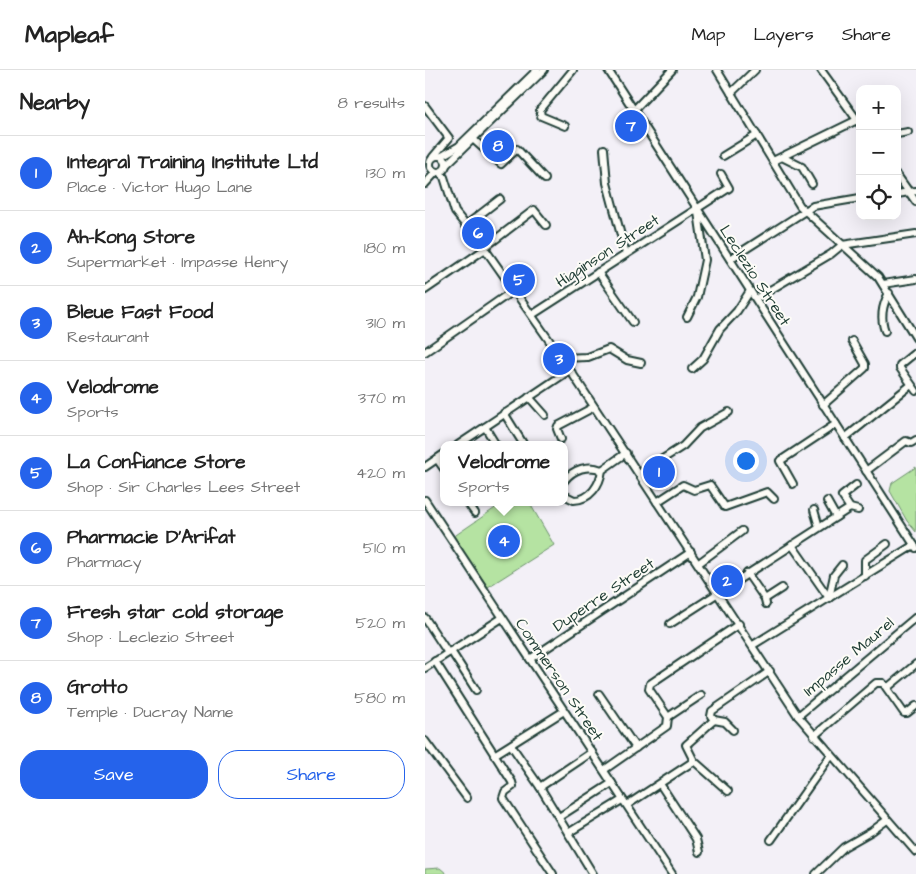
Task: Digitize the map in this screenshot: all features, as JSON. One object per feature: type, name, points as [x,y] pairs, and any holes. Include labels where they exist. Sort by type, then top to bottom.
[{"type":"street","points":[[433,157],[442,156],[459,146],[537,70]]},
{"type":"street","points":[[425,184],[442,171],[544,70]]},
{"type":"street","points":[[565,126],[541,116],[540,110],[573,70]]},
{"type":"street","name":"Leclezio Street","points":[[608,70],[915,547]]},
{"type":"street","points":[[633,110],[672,70]]},
{"type":"street","points":[[717,70],[800,206],[883,284],[916,338]]},
{"type":"street","points":[[731,93],[755,70]]},
{"type":"street","points":[[821,70],[856,119]]},
{"type":"street","points":[[425,106],[449,138],[433,157],[428,167],[442,171]]},
{"type":"street","points":[[773,161],[856,123]]},
{"type":"street","points":[[901,133],[908,132]]},
{"type":"street","points":[[723,156],[757,135]]},
{"type":"street","points":[[474,140],[501,164],[517,149],[545,179]]},
{"type":"street","points":[[604,149],[607,183],[626,254]]},
{"type":"street","points":[[442,156],[442,171],[453,207],[465,226],[484,248],[532,315],[626,453],[798,716],[916,852]]},
{"type":"street","points":[[782,157],[801,166],[812,184]]},
{"type":"street","name":"Higginson Street","points":[[532,315],[729,188],[721,174]]},
{"type":"street","points":[[901,179],[913,191],[916,202]]},
{"type":"street","points":[[465,226],[500,199]]},
{"type":"street","points":[[730,260],[805,210],[819,204],[856,199]]},
{"type":"street","points":[[687,317],[697,297],[705,260],[697,208]]},
{"type":"street","points":[[425,290],[534,210],[546,225]]},
{"type":"street","points":[[760,296],[831,254],[842,245],[916,234]]},
{"type":"street","points":[[598,272],[633,322]]},
{"type":"street","points":[[883,284],[916,279]]},
{"type":"street","points":[[425,352],[514,290]]},
{"type":"street","points":[[692,369],[703,359],[720,329],[737,311],[750,291]]},
{"type":"street","points":[[885,330],[882,318],[884,302],[889,293]]},
{"type":"street","points":[[823,405],[865,368],[865,364],[852,341]]},
{"type":"street","points":[[561,358],[588,357],[609,349],[627,360],[641,363]]},
{"type":"street","points":[[916,352],[899,368],[916,391]]},
{"type":"street","points":[[464,441],[569,370]]},
{"type":"street","points":[[845,438],[911,385]]},
{"type":"street","points":[[529,397],[545,415]]},
{"type":"street","points":[[561,439],[557,431],[558,426],[594,407]]},
{"type":"street","points":[[639,474],[683,446],[700,428],[729,412]]},
{"type":"street","points":[[504,413],[522,441]]},
{"type":"street","points":[[793,484],[780,461],[836,424]]},
{"type":"street","points":[[485,427],[494,441]]},
{"type":"street","points":[[866,471],[906,441],[911,443],[916,440]]},
{"type":"street","points":[[568,497],[574,500],[586,497],[599,483],[602,470],[626,453]]},
{"type":"street","points":[[425,467],[440,457]]},
{"type":"street","points":[[437,459],[440,463]]},
{"type":"street","points":[[568,476],[586,468],[602,470]]},
{"type":"street","points":[[657,502],[683,485],[695,490],[710,485],[725,507],[745,502],[767,492],[774,498]]},
{"type":"street","points":[[855,485],[842,496],[850,508],[858,510]]},
{"type":"street","name":"Commerson Street","points":[[425,500],[672,874]]},
{"type":"street","points":[[827,501],[836,517]]},
{"type":"street","points":[[470,506],[475,514]]},
{"type":"street","points":[[670,624],[850,508]]},
{"type":"street","points":[[814,510],[819,527]]},
{"type":"street","points":[[699,563],[743,531]]},
{"type":"street","points":[[865,576],[865,560],[887,544]]},
{"type":"street","points":[[792,545],[829,598]]},
{"type":"street","points":[[753,645],[915,547]]},
{"type":"street","name":"Duperre Street","points":[[530,659],[691,552]]},
{"type":"street","points":[[829,598],[834,575],[842,565]]},
{"type":"street","points":[[747,573],[765,602],[782,588]]},
{"type":"street","name":"Impasse Maurel","points":[[798,716],[916,617]]},
{"type":"street","points":[[425,618],[476,690]]},
{"type":"street","points":[[425,668],[502,618]]},
{"type":"street","points":[[668,719],[649,688],[650,684],[739,624]]},
{"type":"street","points":[[435,661],[513,786],[505,792],[503,798],[553,874]]},
{"type":"street","points":[[887,688],[916,664]]},
{"type":"street","points":[[714,720],[711,716],[712,711],[770,671]]},
{"type":"street","points":[[814,736],[876,683],[883,683],[904,713],[907,713],[916,706]]},
{"type":"street","points":[[599,694],[636,748]]},
{"type":"street","points":[[603,770],[665,729],[668,719],[701,695]]},
{"type":"street","points":[[494,755],[564,711]]},
{"type":"street","points":[[714,720],[725,722],[733,730]]},
{"type":"street","points":[[714,720],[686,745],[694,761],[728,791]]},
{"type":"street","points":[[425,741],[428,752],[467,798]]},
{"type":"street","points":[[511,745],[540,787],[593,874]]},
{"type":"street","points":[[540,787],[593,752]]},
{"type":"street","points":[[771,840],[831,755]]},
{"type":"street","points":[[568,833],[660,784],[694,761]]},
{"type":"street","points":[[559,817],[612,783]]},
{"type":"street","points":[[660,784],[696,839],[699,852]]},
{"type":"street","points":[[816,874],[844,847],[872,832],[887,820]]},
{"type":"green space","points":[[916,467],[916,532],[907,521],[890,491],[892,483]]},
{"type":"green space","points":[[498,506],[531,506],[554,545],[488,587],[453,537]]},
{"type":"green space","points":[[440,868],[447,874],[425,874],[425,869]]},
{"type":"place","name":"Fresh star cold storage","points":[[631,126]]},
{"type":"place","name":"Grotto","points":[[498,146]]},
{"type":"place","name":"Pharmacie D'Arifat","points":[[478,233]]},
{"type":"place","name":"La Confiance Store","points":[[519,280]]},
{"type":"place","name":"Bleue Fast Food","points":[[559,359]]},
{"type":"place","name":"Integral Training Institute Ltd","points":[[659,472]]},
{"type":"place","name":"Velodrome","points":[[504,541]]},
{"type":"place","name":"Ah-Kong Store","points":[[727,581]]}]
